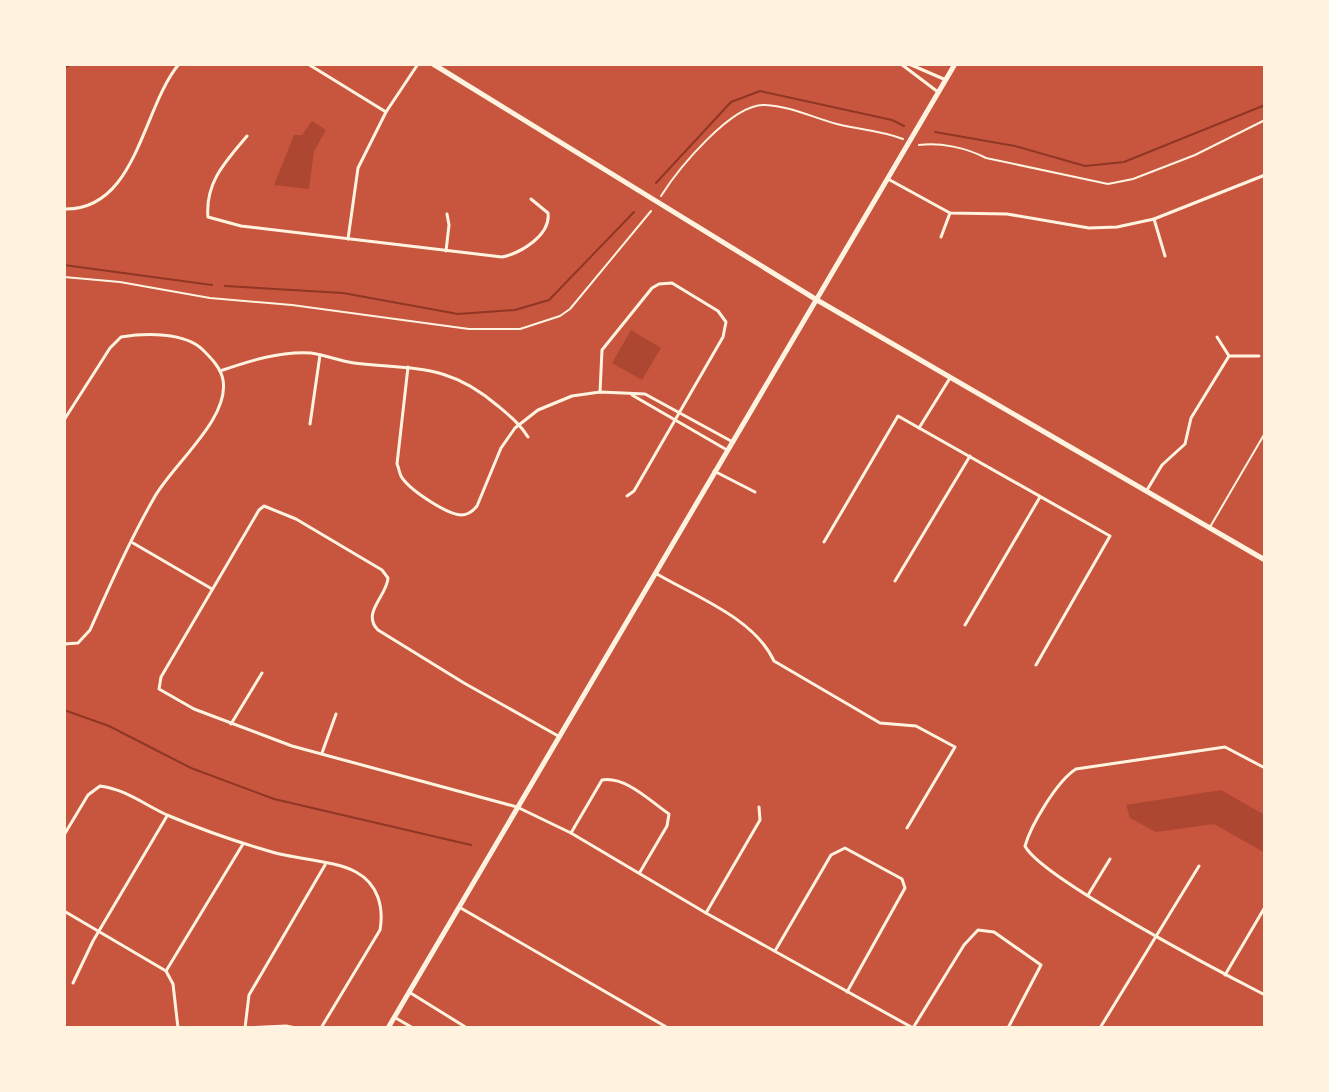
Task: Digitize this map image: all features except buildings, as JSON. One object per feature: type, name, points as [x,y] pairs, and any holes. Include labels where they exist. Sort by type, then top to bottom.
[{"type":"main road","points":[[433,64],[817,300],[1265,560]]},
{"type":"main road","points":[[388,1028],[955,64]]},
{"type":"street","points":[[64,209],[77,210],[90,206],[111,191],[138,147],[162,89],[179,64]]},
{"type":"street","points":[[308,64],[386,112]]},
{"type":"street","points":[[348,239],[358,168],[386,112],[418,64]]},
{"type":"street","points":[[901,64],[938,92]]},
{"type":"street","points":[[909,64],[946,80]]},
{"type":"street","points":[[247,136],[218,171],[211,185],[208,217],[241,226],[502,257],[518,254],[529,246],[549,220],[546,210],[531,199]]},
{"type":"street","points":[[888,179],[950,213],[1007,214],[1089,228],[1117,227],[1154,219],[1265,175]]},
{"type":"street","points":[[941,237],[950,213]]},
{"type":"street","points":[[446,251],[447,214]]},
{"type":"street","points":[[1154,219],[1165,256]]},
{"type":"street","points":[[600,392],[600,358],[607,341],[652,288],[659,284],[672,283],[718,311],[726,322],[727,329],[680,412],[634,491],[627,496]]},
{"type":"street","points":[[64,420],[110,348],[121,337],[161,336],[192,342],[220,371],[224,383],[217,414],[155,496],[85,638],[71,645],[64,644]]},
{"type":"street","points":[[1217,337],[1229,356]]},
{"type":"street","points":[[220,371],[256,359],[295,353],[437,371],[462,380],[482,392],[519,424],[528,437]]},
{"type":"street","points":[[310,424],[320,355]]},
{"type":"street","points":[[1229,356],[1259,356]]},
{"type":"street","points":[[1146,491],[1162,465],[1185,444],[1191,418],[1229,356]]},
{"type":"street","points":[[408,367],[397,464],[406,482],[446,510],[461,515],[473,511],[482,499],[501,448],[519,424],[552,402],[572,396],[600,392],[645,394],[732,442]]},
{"type":"street","points":[[919,428],[950,378]]},
{"type":"street","points":[[632,395],[727,450]]},
{"type":"street","points":[[824,542],[898,416],[1110,536],[1036,665]]},
{"type":"street","points":[[895,581],[970,456]]},
{"type":"street","points":[[714,471],[755,492]]},
{"type":"street","points":[[965,625],[1040,497]]},
{"type":"street","points":[[560,737],[378,630],[371,616],[389,584],[382,570],[296,519],[264,506],[161,677],[159,689],[194,709],[231,724],[322,753],[517,807],[571,833],[706,913],[913,1028],[964,945],[978,930],[994,932],[1041,965],[1008,1028]]},
{"type":"street","points":[[132,542],[212,589]]},
{"type":"street","points":[[657,574],[747,626],[767,646],[774,661],[880,723],[916,726],[955,747],[907,828]]},
{"type":"street","points":[[231,724],[262,673]]},
{"type":"street","points":[[322,753],[336,714]]},
{"type":"street","points":[[1265,768],[1225,747],[1076,769],[1068,774],[1055,792],[1025,846],[1029,856],[1071,885],[1265,995]]},
{"type":"street","points":[[571,833],[602,780],[622,783],[669,814],[667,826],[639,873]]},
{"type":"street","points":[[64,835],[88,795],[100,786],[114,788],[168,815],[272,852],[355,871],[371,883],[380,900],[380,930],[321,1028]]},
{"type":"street","points":[[706,913],[760,820],[759,807]]},
{"type":"street","points":[[73,983],[99,931],[168,815]]},
{"type":"street","points":[[166,971],[244,843]]},
{"type":"street","points":[[775,951],[831,855],[845,848],[902,879],[905,888],[847,992]]},
{"type":"street","points":[[1088,895],[1110,859]]},
{"type":"street","points":[[296,1028],[246,1028],[249,995],[325,864]]},
{"type":"street","points":[[1100,1028],[1199,866]]},
{"type":"street","points":[[459,907],[668,1028]]},
{"type":"street","points":[[1225,975],[1265,907]]},
{"type":"street","points":[[64,911],[166,971],[173,984],[178,1028]]},
{"type":"street","points":[[409,992],[467,1028]]},
{"type":"street","points":[[394,1017],[413,1028]]},
{"type":"lane","points":[[1209,528],[1265,433]]},
{"type":"path","points":[[661,196],[671,180],[718,127],[757,105],[808,114],[840,125],[883,131],[903,139]]},
{"type":"path","points":[[919,145],[968,150],[986,158],[1108,184],[1133,179],[1195,155],[1265,120]]},
{"type":"path","points":[[64,277],[469,329],[520,329],[549,321],[570,309],[651,211]]},
{"type":"shaded area","points":[[312,121],[326,130],[314,151],[309,189],[274,185],[294,135],[302,135]]},
{"type":"shaded area","points":[[631,330],[661,348],[642,380],[612,363]]},
{"type":"shaded area","points":[[1221,790],[1265,815],[1265,853],[1214,824],[1156,832],[1130,818],[1126,805]]},
{"type":"waterway","points":[[656,183],[731,102],[760,91],[892,120],[904,126]]},
{"type":"waterway","points":[[935,132],[1015,146],[1085,166],[1124,162],[1265,105]]},
{"type":"waterway","points":[[225,286],[343,293],[458,314],[515,310],[549,300],[634,212]]},
{"type":"waterway","points":[[64,265],[212,285]]},
{"type":"waterway","points":[[64,710],[109,726],[191,768],[274,799],[471,845]]}]
